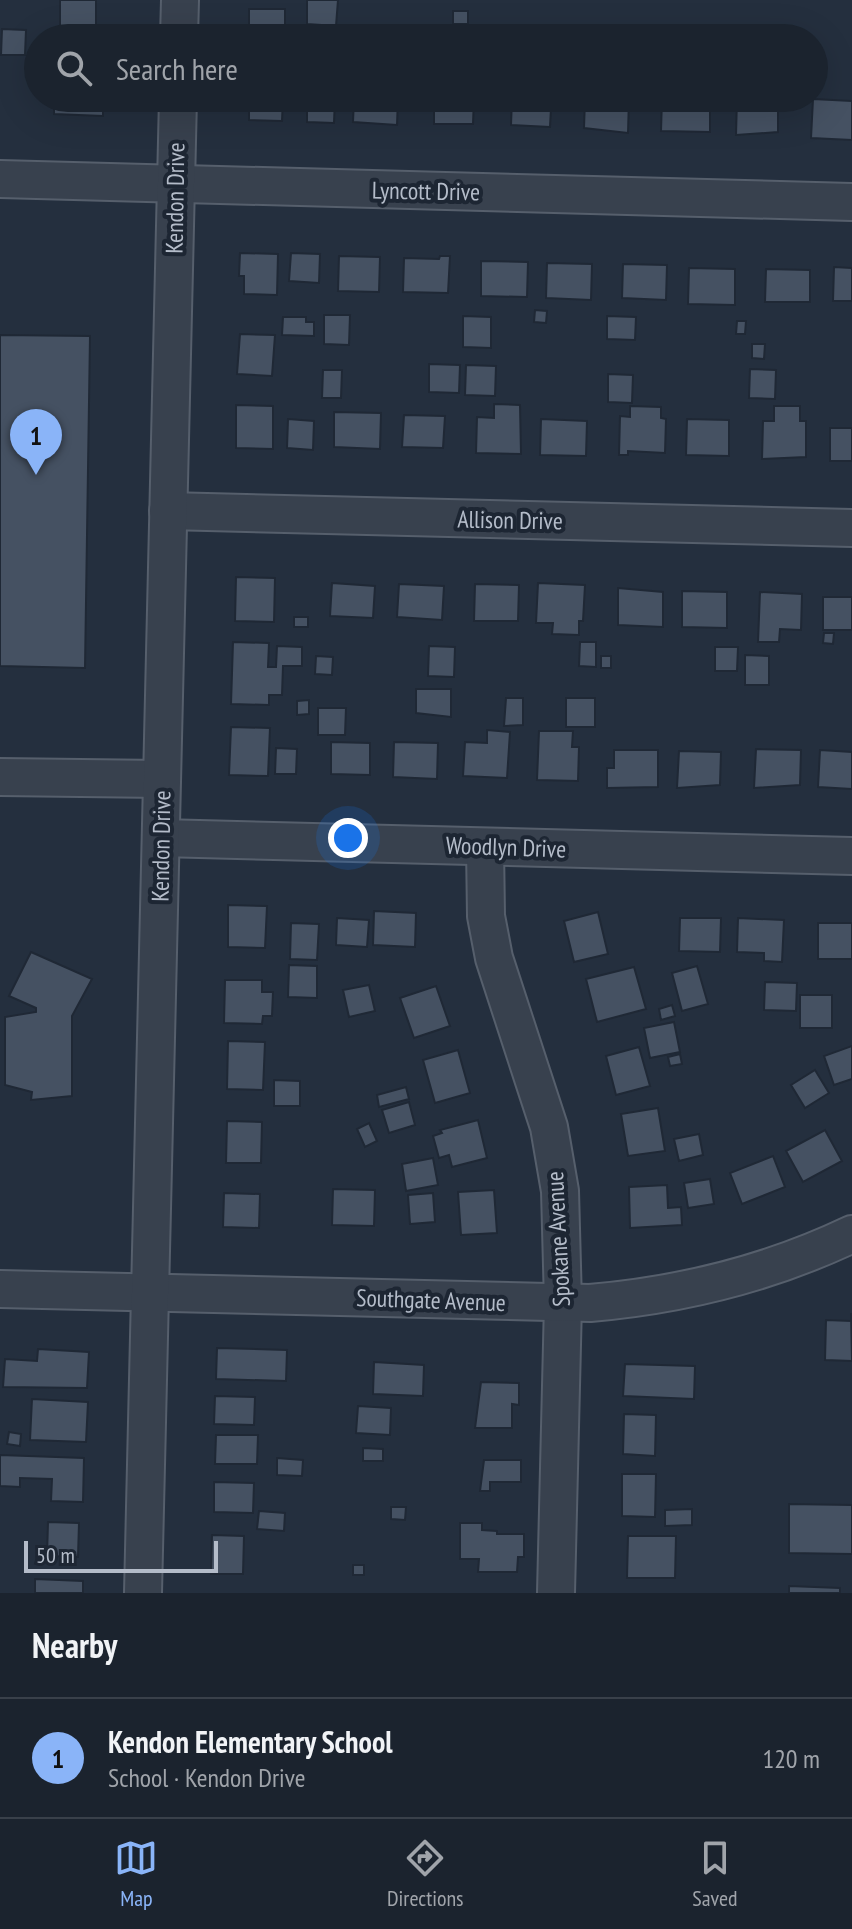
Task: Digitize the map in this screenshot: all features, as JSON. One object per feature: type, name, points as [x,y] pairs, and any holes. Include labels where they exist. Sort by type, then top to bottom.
[{"type":"street","points":[[179,24],[180,0]]},
{"type":"street","name":"Kendon Drive","points":[[143,1593],[178,112]]},
{"type":"street","name":"Lyncott Drive","points":[[0,179],[852,202]]},
{"type":"street","name":"Allison Drive","points":[[168,511],[852,528]]},
{"type":"street","points":[[0,777],[162,779]]},
{"type":"street","name":"Woodlyn Drive","points":[[161,838],[852,856]]},
{"type":"street","name":"Spokane Avenue","points":[[485,847],[486,916],[494,958],[549,1127],[560,1191],[563,1303],[556,1593]]},
{"type":"street","name":"Southgate Avenue","points":[[0,1289],[563,1303],[649,1298],[719,1284],[795,1261],[852,1234]]},
{"type":"building","points":[[60,0],[96,0],[96,24],[60,24]]},
{"type":"building","points":[[307,0],[338,0],[336,24],[307,24]]},
{"type":"building","points":[[249,9],[285,9],[285,24],[249,24]]},
{"type":"building","points":[[453,11],[468,11],[468,24],[453,24]]},
{"type":"building","points":[[2,29],[24,30],[24,55],[1,55]]},
{"type":"building","points":[[828,100],[852,101],[852,140],[811,138],[812,112],[828,112]]},
{"type":"building","points":[[103,112],[103,116],[54,114]]},
{"type":"building","points":[[249,112],[282,112],[282,121],[249,120]]},
{"type":"building","points":[[307,112],[334,112],[334,123],[307,122]]},
{"type":"building","points":[[353,112],[397,112],[397,125],[353,122]]},
{"type":"building","points":[[434,112],[473,112],[473,124],[434,124]]},
{"type":"building","points":[[511,112],[551,112],[550,127],[511,125]]},
{"type":"building","points":[[585,112],[629,112],[628,133],[584,128]]},
{"type":"building","points":[[662,112],[710,112],[710,132],[661,131]]},
{"type":"building","points":[[737,112],[778,112],[778,132],[736,135]]},
{"type":"building","points":[[240,253],[278,254],[277,295],[244,294],[244,276],[239,276]]},
{"type":"building","points":[[291,253],[320,254],[319,283],[289,281]]},
{"type":"building","points":[[339,256],[380,257],[379,292],[338,291]]},
{"type":"building","points":[[440,256],[450,256],[448,293],[403,292],[404,258],[439,259]]},
{"type":"building","points":[[481,261],[528,262],[527,297],[481,296]]},
{"type":"building","points":[[547,263],[592,264],[591,300],[546,298]]},
{"type":"building","points":[[623,264],[667,265],[666,300],[622,298]]},
{"type":"building","points":[[834,267],[852,268],[852,301],[833,301]]},
{"type":"building","points":[[689,268],[735,269],[735,305],[688,304]]},
{"type":"building","points":[[766,269],[810,270],[810,302],[765,302]]},
{"type":"building","points":[[535,310],[547,311],[546,323],[534,322]]},
{"type":"building","points":[[324,315],[350,315],[349,345],[324,344]]},
{"type":"building","points":[[463,316],[491,317],[491,348],[463,347]]},
{"type":"building","points":[[607,316],[636,317],[635,340],[607,339]]},
{"type":"building","points":[[283,317],[306,317],[306,322],[314,322],[314,336],[282,335]]},
{"type":"building","points":[[737,321],[746,321],[745,334],[736,334]]},
{"type":"building","points":[[240,334],[275,335],[272,376],[237,374]]},
{"type":"building","points":[[0,335],[90,336],[85,668],[0,666]]},
{"type":"building","points":[[752,344],[765,344],[764,359],[752,358]]},
{"type":"building","points":[[429,364],[460,365],[459,393],[429,392]]},
{"type":"building","points":[[466,365],[496,366],[495,396],[465,395]]},
{"type":"building","points":[[750,369],[776,370],[775,399],[749,398]]},
{"type":"building","points":[[323,370],[342,370],[341,398],[322,398]]},
{"type":"building","points":[[608,374],[633,375],[632,403],[608,402]]},
{"type":"building","points":[[494,404],[520,405],[521,454],[476,453],[477,417],[494,418]]},
{"type":"building","points":[[236,405],[273,406],[273,449],[236,448]]},
{"type":"building","points":[[630,406],[661,407],[661,418],[666,419],[665,453],[628,451],[628,455],[619,455],[620,416],[630,417]]},
{"type":"building","points":[[774,406],[800,406],[800,421],[806,421],[806,457],[762,459],[763,421],[774,421]]},
{"type":"building","points":[[334,412],[381,413],[380,449],[334,447]]},
{"type":"building","points":[[404,415],[445,416],[443,448],[402,447]]},
{"type":"building","points":[[288,419],[314,421],[313,450],[287,448]]},
{"type":"building","points":[[541,419],[587,421],[586,456],[540,455]]},
{"type":"building","points":[[687,419],[729,420],[729,456],[686,455]]},
{"type":"building","points":[[830,428],[852,428],[852,461],[830,461]]},
{"type":"building","points":[[236,577],[275,578],[274,622],[235,621]]},
{"type":"building","points":[[332,583],[375,586],[373,618],[330,616]]},
{"type":"building","points":[[538,583],[585,585],[579,635],[552,634],[553,623],[536,623]]},
{"type":"building","points":[[399,584],[444,586],[442,620],[397,617]]},
{"type":"building","points":[[475,584],[519,585],[518,621],[474,621]]},
{"type":"building","points":[[618,588],[663,592],[663,627],[618,625]]},
{"type":"building","points":[[682,591],[727,592],[727,628],[682,627]]},
{"type":"building","points":[[760,592],[802,594],[801,630],[780,629],[779,642],[758,642]]},
{"type":"building","points":[[823,597],[852,597],[852,630],[823,630]]},
{"type":"building","points":[[294,617],[308,617],[308,627],[294,627]]},
{"type":"building","points":[[824,633],[834,633],[833,644],[823,643]]},
{"type":"building","points":[[233,642],[269,643],[268,667],[276,667],[277,646],[302,647],[302,666],[283,666],[282,695],[269,695],[269,705],[231,704]]},
{"type":"building","points":[[580,642],[596,642],[596,667],[579,666]]},
{"type":"building","points":[[429,646],[455,647],[454,677],[428,676]]},
{"type":"building","points":[[715,647],[738,647],[737,671],[715,671]]},
{"type":"building","points":[[745,655],[769,656],[769,685],[745,685]]},
{"type":"building","points":[[316,656],[333,657],[332,675],[315,674]]},
{"type":"building","points":[[601,656],[611,656],[611,668],[601,668]]},
{"type":"building","points":[[416,689],[451,689],[451,717],[416,713]]},
{"type":"building","points":[[506,698],[523,698],[523,725],[504,726]]},
{"type":"building","points":[[566,698],[595,698],[595,727],[566,727]]},
{"type":"building","points":[[309,700],[309,714],[297,715],[297,701]]},
{"type":"building","points":[[318,708],[346,708],[345,735],[318,735]]},
{"type":"building","points":[[231,727],[270,728],[268,776],[229,775]]},
{"type":"building","points":[[487,730],[510,732],[507,778],[463,776],[465,742],[487,743]]},
{"type":"building","points":[[539,731],[573,731],[572,747],[579,747],[578,781],[537,780]]},
{"type":"building","points":[[331,742],[370,743],[370,775],[331,774]]},
{"type":"building","points":[[394,742],[438,743],[437,779],[393,777]]},
{"type":"building","points":[[276,748],[297,749],[296,774],[275,774]]},
{"type":"building","points":[[756,749],[801,750],[800,785],[754,788]]},
{"type":"building","points":[[614,750],[658,750],[658,787],[607,788],[607,768],[614,768]]},
{"type":"building","points":[[820,750],[852,752],[852,789],[818,787]]},
{"type":"building","points":[[679,751],[721,752],[720,785],[677,788]]},
{"type":"building","points":[[228,905],[267,906],[265,948],[228,947]]},
{"type":"building","points":[[374,911],[416,913],[415,947],[373,945]]},
{"type":"building","points":[[598,912],[608,954],[574,962],[564,921]]},
{"type":"building","points":[[337,918],[369,920],[367,947],[336,945]]},
{"type":"building","points":[[680,918],[721,918],[720,952],[679,951]]},
{"type":"building","points":[[738,918],[784,920],[782,962],[764,961],[764,953],[737,952]]},
{"type":"building","points":[[291,923],[319,924],[317,960],[290,959]]},
{"type":"building","points":[[818,923],[852,923],[852,959],[818,959]]},
{"type":"building","points":[[31,952],[92,979],[72,1016],[72,1096],[31,1100],[32,1092],[5,1085],[5,1017],[36,1012],[36,1008],[9,996]]},
{"type":"building","points":[[289,965],[317,966],[317,998],[288,997]]},
{"type":"building","points":[[697,966],[708,1004],[682,1011],[672,973]]},
{"type":"building","points":[[634,967],[646,1009],[597,1022],[586,979]]},
{"type":"building","points":[[225,980],[262,980],[262,992],[273,992],[272,1016],[263,1016],[262,1024],[224,1023]]},
{"type":"building","points":[[765,982],[797,983],[796,1011],[764,1010]]},
{"type":"building","points":[[369,985],[375,1011],[349,1017],[343,990]]},
{"type":"building","points":[[436,986],[450,1026],[414,1038],[400,998]]},
{"type":"building","points":[[800,995],[832,995],[832,1028],[800,1028]]},
{"type":"building","points":[[672,1005],[675,1016],[661,1020],[659,1009]]},
{"type":"building","points":[[674,1022],[680,1052],[650,1058],[644,1028]]},
{"type":"building","points":[[228,1041],[265,1042],[263,1090],[227,1089]]},
{"type":"building","points":[[852,1046],[852,1079],[834,1085],[824,1056]]},
{"type":"building","points":[[639,1047],[650,1086],[616,1095],[606,1056]]},
{"type":"building","points":[[458,1050],[470,1093],[435,1103],[423,1060]]},
{"type":"building","points":[[680,1054],[682,1064],[670,1066],[668,1057]]},
{"type":"building","points":[[815,1070],[829,1093],[805,1108],[791,1085]]},
{"type":"building","points":[[274,1080],[300,1081],[300,1106],[274,1106]]},
{"type":"building","points":[[406,1087],[409,1099],[379,1107],[377,1095]]},
{"type":"building","points":[[409,1102],[415,1125],[389,1133],[382,1110]]},
{"type":"building","points":[[658,1108],[665,1151],[628,1156],[621,1114]]},
{"type":"building","points":[[478,1120],[487,1158],[452,1167],[449,1155],[439,1158],[433,1136],[442,1133],[440,1130]]},
{"type":"building","points":[[227,1121],[262,1122],[261,1163],[226,1163]]},
{"type":"building","points":[[369,1123],[377,1141],[365,1147],[357,1129]]},
{"type":"building","points":[[825,1130],[842,1161],[803,1182],[786,1151]]},
{"type":"building","points":[[699,1134],[703,1155],[679,1161],[674,1139]]},
{"type":"building","points":[[773,1156],[785,1187],[742,1204],[730,1173]]},
{"type":"building","points":[[433,1158],[438,1185],[406,1191],[402,1164]]},
{"type":"building","points":[[710,1179],[714,1204],[688,1208],[684,1183]]},
{"type":"building","points":[[667,1185],[668,1208],[681,1207],[682,1225],[630,1228],[629,1187]]},
{"type":"building","points":[[333,1189],[375,1190],[374,1226],[332,1225]]},
{"type":"building","points":[[494,1190],[497,1233],[461,1235],[458,1192]]},
{"type":"building","points":[[224,1193],[260,1194],[259,1228],[223,1227]]},
{"type":"building","points":[[433,1193],[435,1222],[410,1224],[408,1195]]},
{"type":"building","points":[[851,1313],[852,1361],[825,1360],[826,1320],[851,1321]]},
{"type":"building","points":[[217,1348],[287,1350],[286,1381],[216,1379]]},
{"type":"building","points":[[38,1349],[89,1352],[87,1388],[3,1387],[5,1359],[37,1361]]},
{"type":"building","points":[[374,1362],[424,1365],[423,1396],[373,1394]]},
{"type":"building","points":[[625,1364],[695,1366],[694,1399],[623,1396]]},
{"type":"building","points":[[481,1382],[519,1383],[519,1405],[512,1404],[512,1428],[475,1428]]},
{"type":"building","points":[[215,1396],[255,1397],[254,1425],[214,1424]]},
{"type":"building","points":[[32,1399],[88,1402],[86,1442],[30,1440]]},
{"type":"building","points":[[358,1406],[391,1408],[390,1435],[356,1433]]},
{"type":"building","points":[[624,1414],[656,1415],[655,1456],[623,1454]]},
{"type":"building","points":[[9,1432],[21,1434],[20,1446],[7,1444]]},
{"type":"building","points":[[216,1435],[258,1435],[257,1464],[215,1464]]},
{"type":"building","points":[[363,1448],[383,1449],[383,1461],[363,1461]]},
{"type":"building","points":[[0,1455],[84,1458],[83,1502],[51,1501],[52,1479],[20,1478],[20,1487],[0,1486]]},
{"type":"building","points":[[277,1458],[303,1460],[302,1476],[277,1475]]},
{"type":"building","points":[[484,1460],[521,1460],[521,1482],[490,1482],[490,1491],[480,1491]]},
{"type":"building","points":[[622,1474],[656,1474],[655,1517],[622,1516]]},
{"type":"building","points":[[214,1482],[254,1483],[253,1513],[214,1512]]},
{"type":"building","points":[[789,1504],[852,1505],[852,1554],[789,1553]]},
{"type":"building","points":[[391,1507],[406,1507],[405,1520],[391,1519]]},
{"type":"building","points":[[692,1509],[692,1525],[665,1526],[665,1510]]},
{"type":"building","points":[[259,1511],[285,1513],[284,1531],[257,1529]]},
{"type":"building","points":[[48,1522],[79,1523],[78,1557],[47,1556]]},
{"type":"building","points":[[460,1523],[482,1523],[482,1530],[497,1531],[497,1534],[524,1534],[524,1557],[518,1557],[517,1572],[478,1572],[479,1559],[460,1559]]},
{"type":"building","points":[[212,1535],[244,1536],[243,1574],[211,1574]]},
{"type":"building","points":[[628,1536],[676,1536],[675,1578],[627,1578]]},
{"type":"building","points":[[353,1565],[364,1565],[364,1575],[353,1575]]},
{"type":"building","points":[[35,1579],[83,1581],[83,1593],[35,1593]]},
{"type":"building","points":[[789,1586],[840,1588],[840,1593],[789,1593]]},
{"type":"place","name":"Kendon Elementary School","points":[[36,475]]}]
